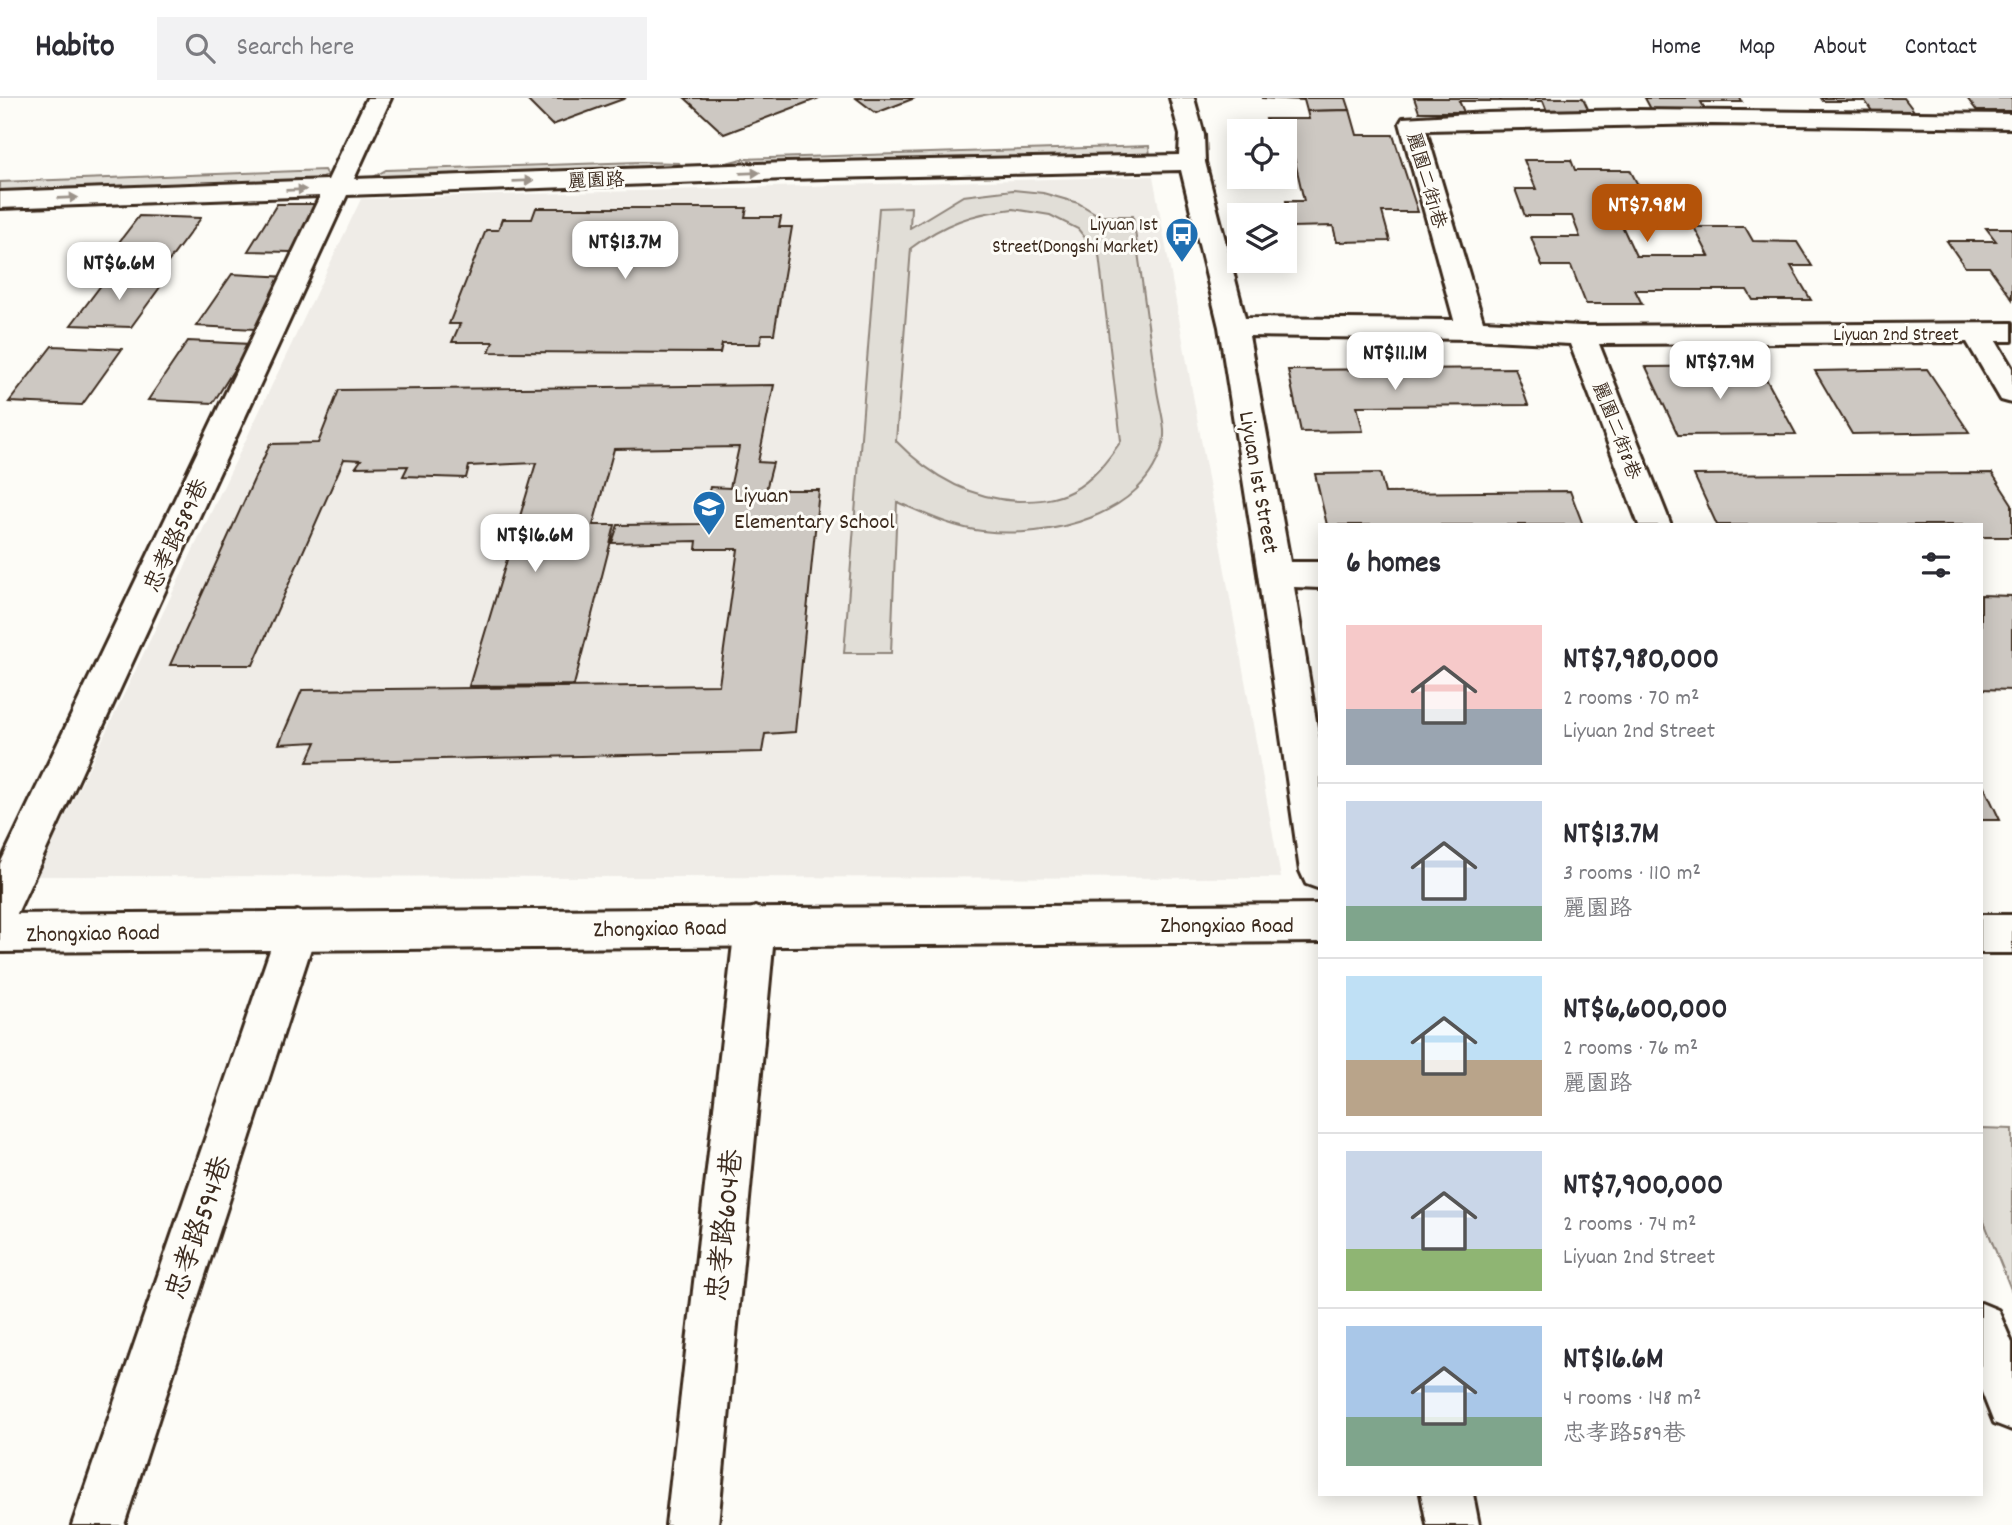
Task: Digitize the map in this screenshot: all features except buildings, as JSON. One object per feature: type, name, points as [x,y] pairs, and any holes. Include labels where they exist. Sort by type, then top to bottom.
[{"type":"street","name":"忠孝路589巷","points":[[0,907],[379,98]]},
{"type":"street","name":"Liyuan 1st Street","points":[[1182,98],[1183,144],[1233,327],[1275,574],[1318,858]]},
{"type":"street","name":"麗園二街1巷","points":[[1471,330],[1412,123],[1555,117],[2012,121]]},
{"type":"street","name":"麗園路","points":[[558,155],[934,144]]},
{"type":"street","name":"麗園路","points":[[0,200],[346,169],[785,172],[1183,144]]},
{"type":"street","name":"Liyuan 2nd Street","points":[[1233,327],[1471,330],[1581,335],[2012,332]]},
{"type":"street","points":[[1976,333],[2012,393]]},
{"type":"street","name":"麗園二街8巷","points":[[1581,335],[1654,523]]},
{"type":"street","points":[[1275,574],[1318,575]]},
{"type":"street","name":"Zhongxiao Road","points":[[0,933],[1318,923]]},
{"type":"street","name":"忠孝路604巷","points":[[692,1525],[755,926]]},
{"type":"street","name":"忠孝路594巷","points":[[98,1525],[297,930]]},
{"type":"street","points":[[1983,934],[2012,933]]},
{"type":"street","points":[[1983,1332],[2012,1405]]},
{"type":"street","points":[[1447,1496],[1453,1525]]},
{"type":"shaded area","points":[[1149,146],[1150,157],[738,168],[726,163],[742,159]]},
{"type":"shaded area","points":[[679,163],[682,168],[388,180],[372,178],[386,170]]},
{"type":"shaded area","points":[[324,170],[327,175],[318,180],[0,191],[0,182]]},
{"type":"shaded area","name":"Liyuan Elementary School","points":[[1153,176],[1281,878],[37,876],[361,199]]},
{"type":"shaded area","points":[[1013,190],[1043,193],[1078,203],[1100,216],[1133,216],[1163,424],[1163,443],[1153,468],[1137,489],[1090,518],[1063,526],[1008,533],[982,531],[949,523],[897,502],[891,653],[844,653],[879,208],[911,207],[910,228],[963,196]],"holes":[[[1013,209],[1050,215],[1078,229],[1099,255],[1121,441],[1093,475],[1072,491],[1039,500],[1019,501],[983,496],[937,475],[896,441],[911,248],[947,226],[985,213]]]},
{"type":"shaded area","points":[[1983,1128],[2012,1129],[2012,1292],[1983,1219]]},
{"type":"place","name":"Liyuan 1st Street(Dongshi Market)","points":[[1182,264]]},
{"type":"place","name":"Liyuan Elementary School","points":[[709,537]]}]
